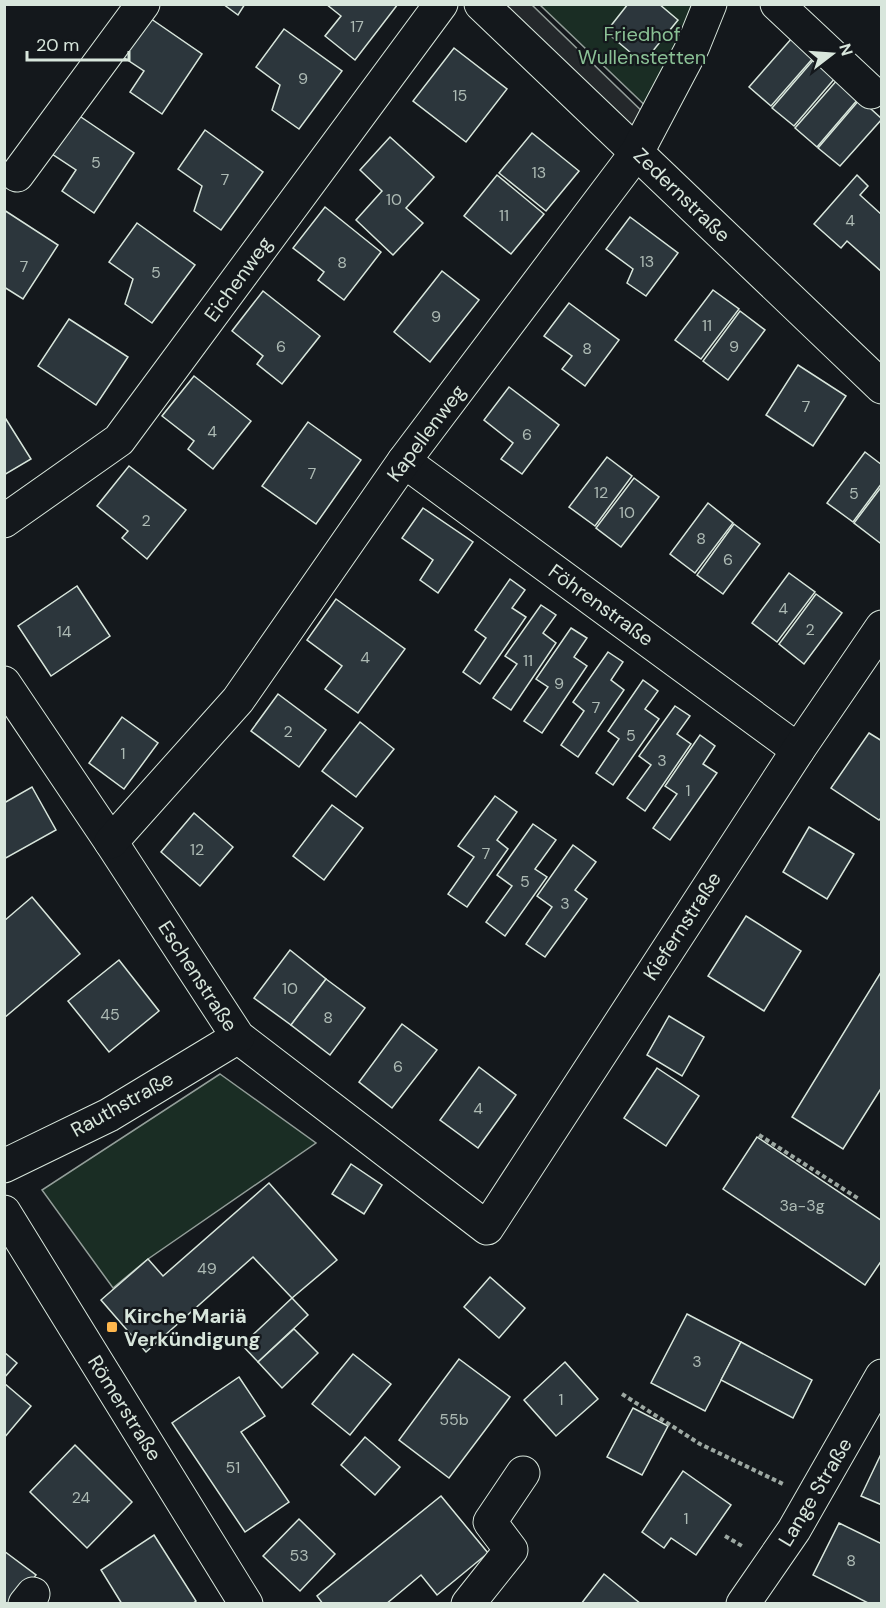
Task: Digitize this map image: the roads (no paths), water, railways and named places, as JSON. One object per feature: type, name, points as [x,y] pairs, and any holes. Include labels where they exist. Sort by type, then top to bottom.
[{"type":"street","points":[[17,176],[143,4]]},
{"type":"street","name":"Eichenweg","points":[[4,521],[119,440],[441,4]]},
{"type":"street","name":"Zedernstraße","points":[[481,4],[882,387]]},
{"type":"street","name":"Kapellenweg","points":[[111,842],[238,700],[404,461],[637,153],[693,46],[710,4]]},
{"type":"street","points":[[777,4],[871,92]]},
{"type":"street","name":"Föhrenstraße","points":[[404,461],[798,750]]},
{"type":"street","name":"Kiefernstraße","points":[[487,1228],[798,750],[882,627]]},
{"type":"street","name":"Eschenstraße","points":[[4,683],[238,1037],[487,1228]]},
{"type":"street","name":"Rauthstraße","points":[[4,1166],[109,1114],[238,1037]]},
{"type":"street","name":"Römerstraße","points":[[4,1212],[246,1604]]},
{"type":"street","name":"Lange Straße","points":[[743,1604],[813,1499],[882,1376]]},
{"type":"street","points":[[468,1604],[511,1550],[490,1522],[523,1473]]},
{"type":"place","name":"Kirche Mariä Verkündigung","points":[[112,1327]]},
{"type":"park label","name":"Friedhof Wullenstetten","points":[[642,46]]}]
